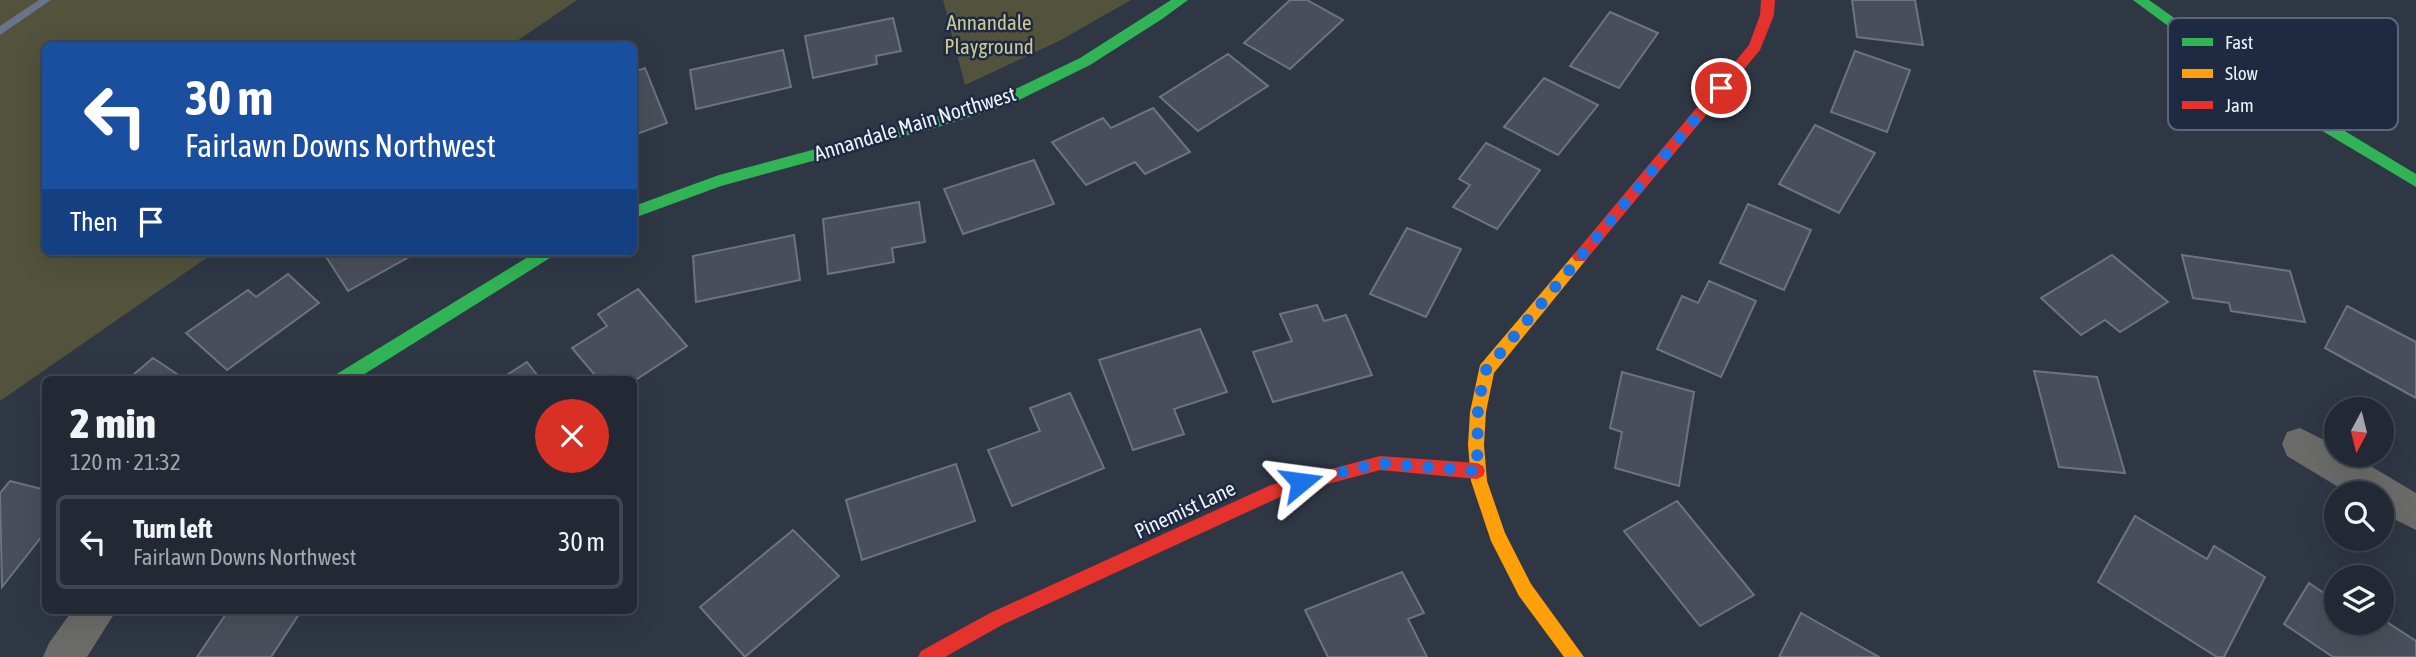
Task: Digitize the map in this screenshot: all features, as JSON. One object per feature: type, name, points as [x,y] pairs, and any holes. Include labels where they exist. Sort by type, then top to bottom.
[{"type":"street","name":"Annandale Main Northwest","points":[[637,211],[684,191],[983,108],[1097,57],[1181,0]]},
{"type":"street","points":[[1575,657],[1556,637],[1497,541],[1477,471],[1478,404],[1486,370],[1755,47],[1767,15],[1768,0]]},
{"type":"street","points":[[2140,0],[2168,20]]},
{"type":"street","points":[[2332,130],[2416,181]]},
{"type":"street","points":[[347,376],[542,256]]},
{"type":"street","points":[[2300,444],[2416,513]]},
{"type":"street","name":"Pinemist Lane","points":[[926,657],[996,620],[1277,490],[1325,475],[1380,463],[1477,471]]},
{"type":"street","points":[[63,657],[94,614]]},
{"type":"green space","points":[[0,0],[577,0],[515,42],[42,42],[42,256],[209,256],[0,401]]},
{"type":"green space","name":"Annandale Playground","points":[[943,0],[1131,0],[1059,41],[965,85]]},
{"type":"building","points":[[1290,0],[1307,0],[1343,20],[1290,69],[1244,43]]},
{"type":"building","points":[[1852,0],[1915,0],[1923,45],[1857,37]]},
{"type":"building","points":[[1610,12],[1658,33],[1619,88],[1570,66]]},
{"type":"building","points":[[893,18],[901,51],[876,56],[877,64],[813,78],[805,36]]},
{"type":"building","points":[[783,50],[791,87],[696,109],[690,70]]},
{"type":"building","points":[[1855,51],[1910,70],[1887,132],[1831,112]]},
{"type":"building","points":[[1228,54],[1268,86],[1198,131],[1160,97]]},
{"type":"building","points":[[645,68],[667,123],[637,134],[637,71]]},
{"type":"building","points":[[1544,78],[1598,105],[1558,155],[1504,127]]},
{"type":"building","points":[[1153,108],[1190,152],[1145,174],[1135,162],[1086,185],[1052,142],[1103,118],[1111,128]]},
{"type":"building","points":[[1815,125],[1875,153],[1839,213],[1779,184]]},
{"type":"building","points":[[1486,143],[1540,170],[1497,229],[1453,207],[1470,185],[1459,179]]},
{"type":"building","points":[[1034,160],[1054,204],[963,234],[944,189]]},
{"type":"building","points":[[919,202],[925,242],[892,248],[894,262],[828,274],[823,219]]},
{"type":"building","points":[[1748,204],[1811,230],[1784,290],[1720,263]]},
{"type":"building","points":[[1407,228],[1461,249],[1426,317],[1370,294]]},
{"type":"building","points":[[794,235],[800,280],[696,302],[693,256]]},
{"type":"building","points":[[2112,255],[2168,302],[2120,332],[2105,320],[2081,335],[2041,298]]},
{"type":"building","points":[[2182,255],[2290,271],[2305,322],[2231,311],[2229,303],[2193,298]]},
{"type":"building","points":[[326,256],[411,256],[348,291]]},
{"type":"building","points":[[288,274],[319,303],[227,370],[186,333],[248,290],[256,297]]},
{"type":"building","points":[[1709,281],[1756,301],[1721,377],[1657,349],[1682,296],[1698,303]]},
{"type":"building","points":[[638,289],[687,346],[637,379],[637,376],[596,376],[572,348],[607,326],[598,314]]},
{"type":"building","points":[[1317,305],[1324,321],[1346,315],[1372,375],[1273,402],[1253,352],[1292,341],[1280,314]]},
{"type":"building","points":[[2347,306],[2416,342],[2416,398],[2325,348]]},
{"type":"building","points":[[1200,329],[1227,392],[1174,409],[1184,434],[1133,450],[1099,360]]},
{"type":"building","points":[[153,358],[180,376],[132,376]]},
{"type":"building","points":[[527,362],[538,376],[505,376]]},
{"type":"building","points":[[2034,371],[2097,377],[2125,473],[2059,467]]},
{"type":"building","points":[[1622,372],[1694,392],[1679,486],[1615,468],[1622,432],[1610,428]]},
{"type":"building","points":[[1070,393],[1104,468],[1012,506],[988,450],[1040,431],[1030,408]]},
{"type":"building","points":[[956,464],[975,521],[862,560],[846,500]]},
{"type":"building","points":[[10,481],[42,489],[42,536],[2,587],[0,493]]},
{"type":"building","points":[[1677,501],[1754,595],[1700,626],[1624,531]]},
{"type":"building","points":[[2135,516],[2207,559],[2214,546],[2265,577],[2224,657],[2217,657],[2098,582]]},
{"type":"building","points":[[793,530],[839,576],[745,657],[700,607]]},
{"type":"building","points":[[1402,572],[1424,613],[1408,619],[1427,657],[1328,657],[1305,610]]},
{"type":"building","points":[[2309,583],[2324,593],[2324,635],[2394,635],[2394,627],[2416,641],[2416,657],[2333,657],[2284,624]]},
{"type":"building","points":[[1801,613],[1879,657],[1779,657]]},
{"type":"building","points":[[226,614],[299,614],[271,657],[197,657]]},
{"type":"waterway","points":[[0,31],[46,0]]},
{"type":"traffic: fast","points":[[637,211],[762,168],[938,122],[1008,99],[1085,62],[1181,0]]},
{"type":"traffic: fast","points":[[2140,0],[2168,20]]},
{"type":"traffic: fast","points":[[2332,130],[2416,181]]},
{"type":"traffic: fast","points":[[347,376],[542,256]]},
{"type":"traffic: slow","points":[[1575,657],[1525,590],[1497,535],[1479,481],[1476,445],[1478,412],[1486,370],[1580,257]]},
{"type":"traffic: jam","points":[[1580,257],[1755,47],[1767,15],[1768,0]]},
{"type":"traffic: jam","points":[[927,657],[996,619],[1277,490],[1380,463],[1477,471]]},
{"type":"route","points":[[1301,482],[1380,463],[1477,471],[1478,404],[1486,370],[1721,88]]}]
